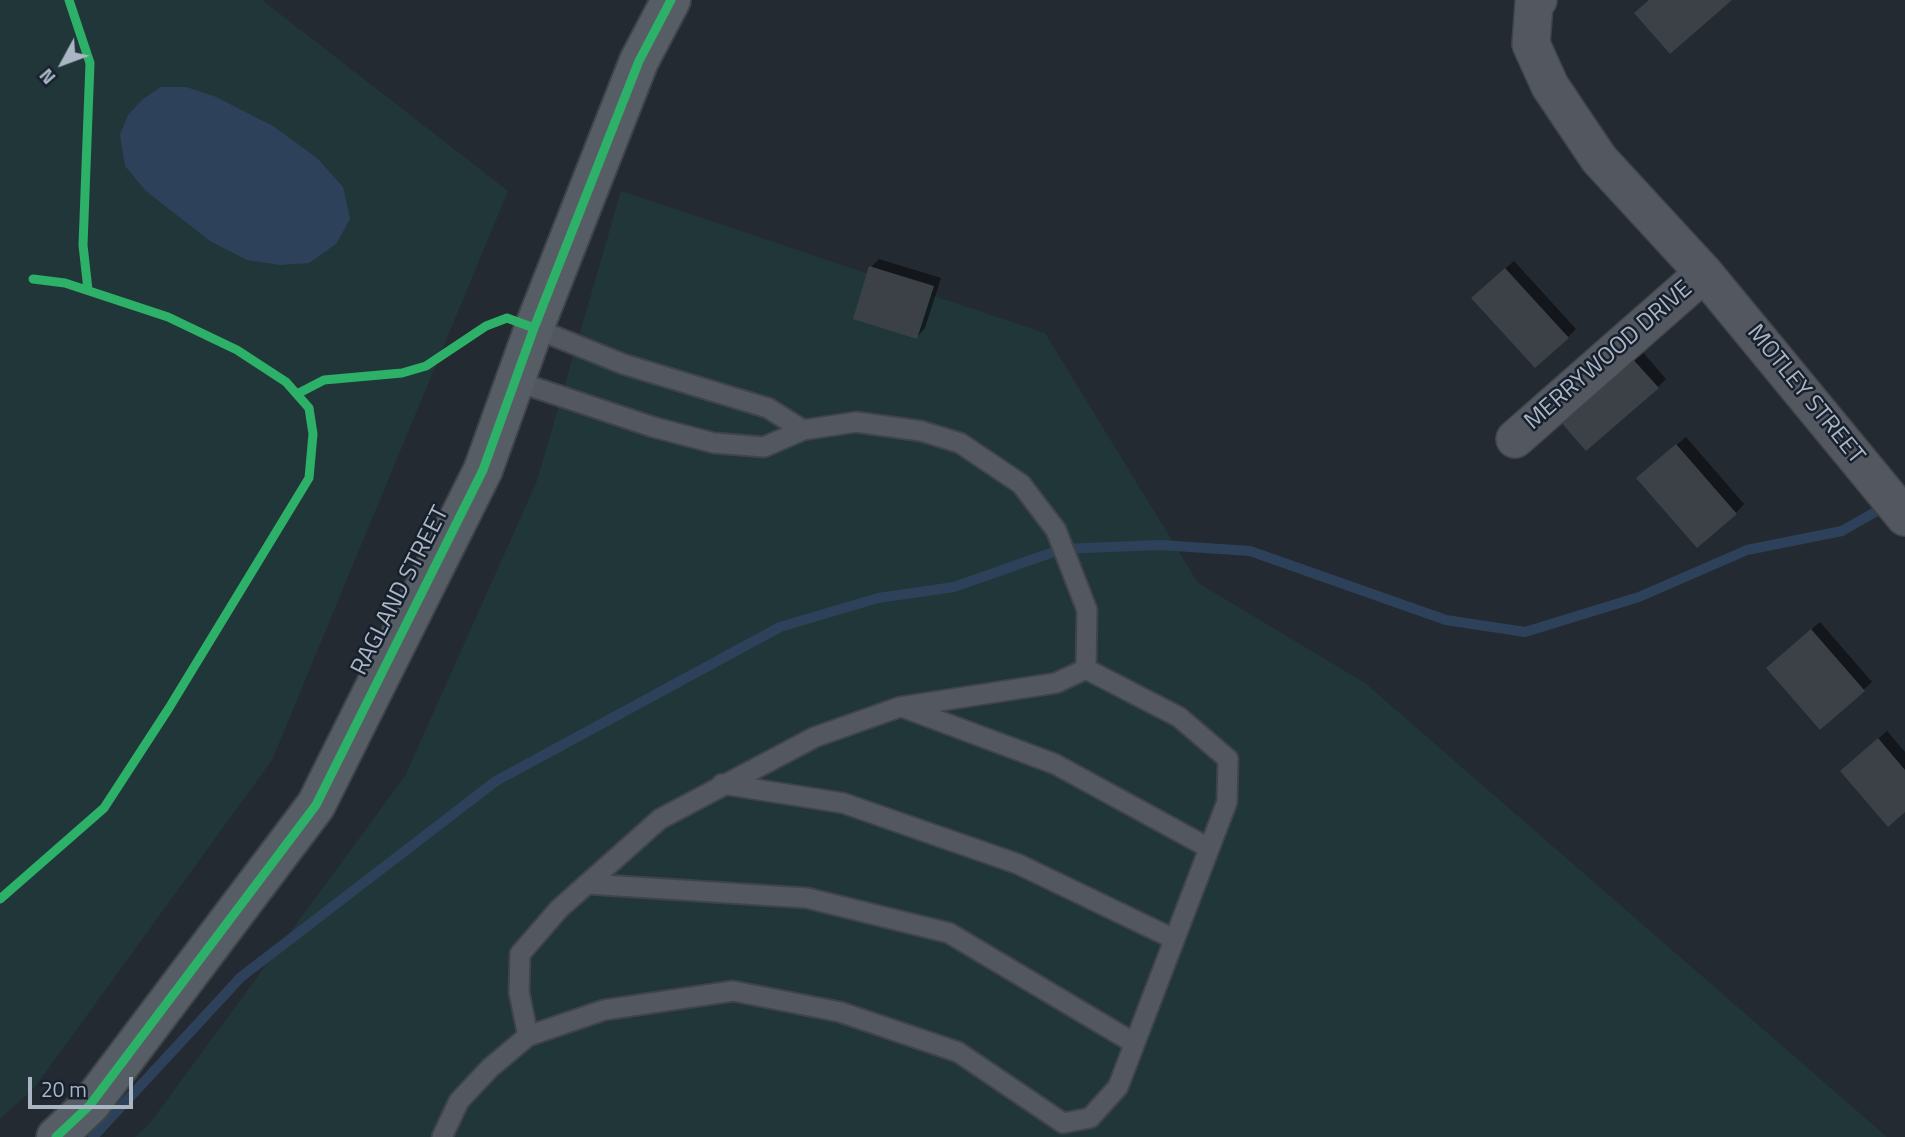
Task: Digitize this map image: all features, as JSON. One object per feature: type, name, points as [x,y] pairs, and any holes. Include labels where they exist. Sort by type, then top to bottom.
[{"type":"street","name":"RAGLAND STREET","points":[[56,1137],[90,1105],[316,805],[483,470],[534,328],[639,61],[671,0]]},
{"type":"street","name":"MERRYWOOD DRIVE","points":[[1515,439],[1704,273],[1599,159],[1550,86],[1531,44],[1534,4],[1538,0]]},
{"type":"street","name":"MOTLEY STREET","points":[[1704,273],[1905,517]]},
{"type":"lane","points":[[534,328],[623,364],[768,408],[803,430]]},
{"type":"lane","points":[[515,381],[653,427],[713,443],[764,447],[803,430],[856,422],[921,431],[960,443],[1021,484],[1056,530],[1087,610],[1086,669]]},
{"type":"lane","points":[[528,1036],[519,992],[520,954],[559,909],[660,819],[815,737],[900,707],[1056,683],[1086,669]]},
{"type":"lane","points":[[442,1137],[459,1101],[490,1068],[528,1036],[604,1010],[733,991],[840,1012],[958,1052],[1063,1123],[1090,1118],[1118,1087],[1227,802],[1228,760],[1179,717],[1086,669]]},
{"type":"lane","points":[[900,707],[1055,764],[1209,848]]},
{"type":"lane","points":[[722,784],[843,803],[1018,864],[1174,939]]},
{"type":"lane","points":[[587,884],[807,898],[949,933],[1134,1043]]},
{"type":"green space","points":[[0,0],[262,0],[508,191],[272,760],[35,1087],[0,1119]]},
{"type":"green space","points":[[621,191],[1045,333],[1198,583],[1365,683],[1887,1137],[135,1137],[150,1123],[405,776],[537,481]]},
{"type":"water","points":[[161,87],[186,87],[216,97],[273,126],[317,158],[343,187],[350,219],[336,244],[309,263],[280,265],[247,260],[210,241],[146,191],[125,166],[120,135],[128,115],[143,99]]},
{"type":"building","points":[[1649,0],[1732,0],[1670,54],[1634,13]]},
{"type":"building","points":[[869,266],[934,286],[917,339],[853,319]]},
{"type":"building","points":[[1505,268],[1569,338],[1535,368],[1471,298]]},
{"type":"building","points":[[1630,356],[1659,388],[1586,451],[1558,419]]},
{"type":"building","points":[[1676,444],[1737,514],[1697,548],[1636,478]]},
{"type":"building","points":[[1811,629],[1865,691],[1820,730],[1766,668]]},
{"type":"building","points":[[1878,738],[1905,770],[1905,812],[1888,827],[1840,771]]},
{"type":"waterway","points":[[93,1137],[241,977],[496,781],[780,627],[878,598],[954,587],[1062,549],[1160,545],[1250,551],[1446,620],[1525,632],[1639,597],[1747,550],[1842,531],[1889,504]]},
{"type":"cycle path","points":[[69,0],[90,63],[83,245],[88,290]]},
{"type":"cycle path","points":[[56,1137],[90,1105],[316,805],[483,470],[534,328],[639,61],[671,0]]},
{"type":"cycle path","points":[[0,899],[104,808],[169,708],[309,478],[313,434],[309,408],[286,382],[237,350],[168,317],[65,283],[33,279]]},
{"type":"cycle path","points":[[297,394],[324,380],[402,373],[426,366],[486,326],[507,318],[534,328]]}]
